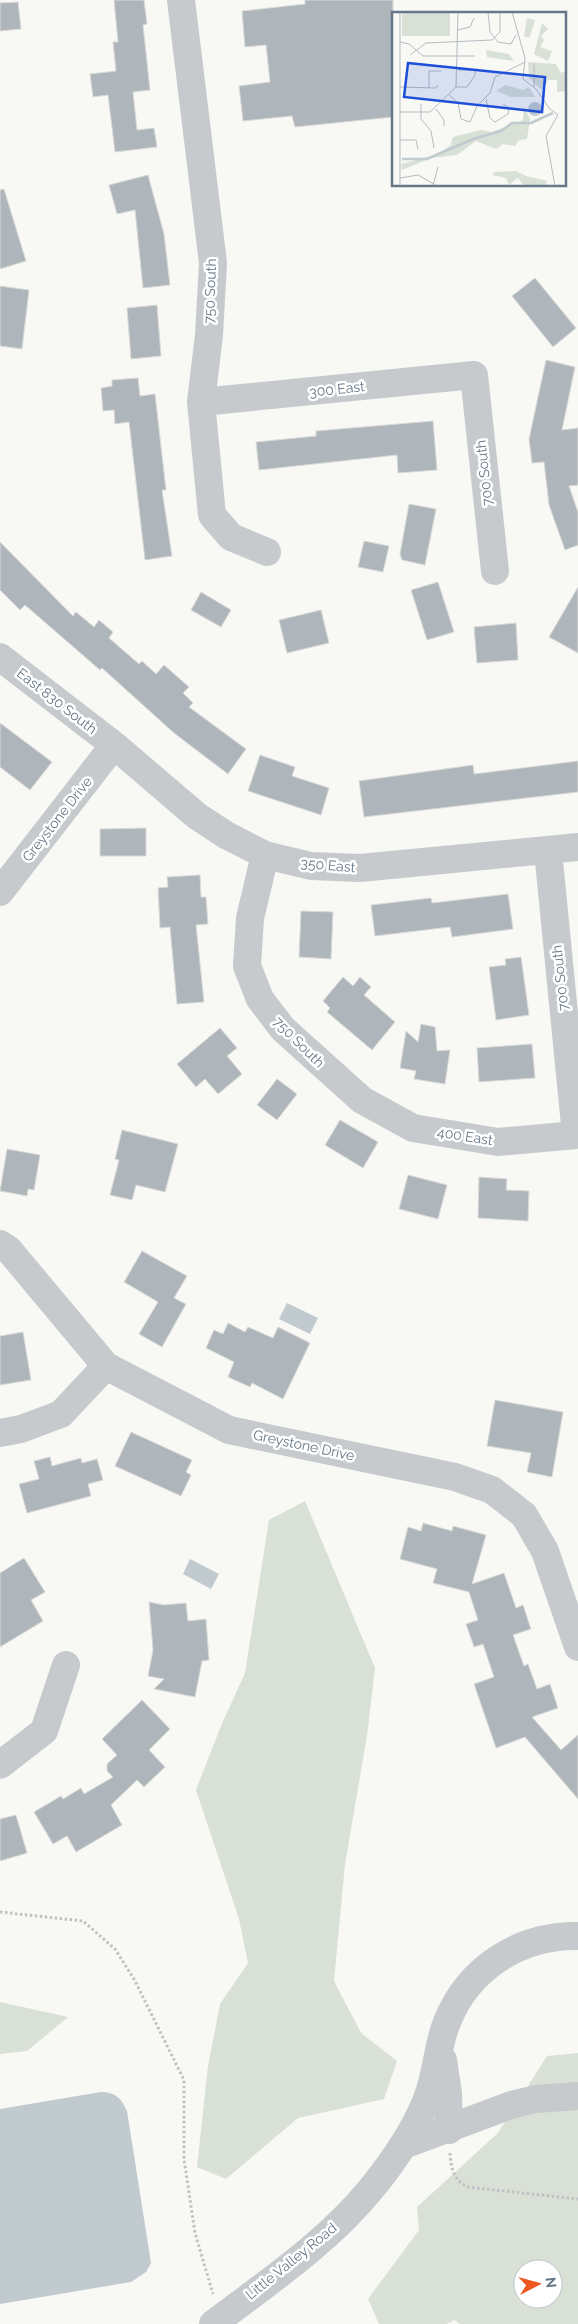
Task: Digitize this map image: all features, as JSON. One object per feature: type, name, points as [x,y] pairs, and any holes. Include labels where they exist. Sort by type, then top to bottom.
[{"type":"street","name":"750 South","points":[[181,0],[213,263],[209,335],[201,402],[212,515],[231,537],[267,552]]},
{"type":"street","name":"300 East","points":[[201,402],[474,375]]},
{"type":"street","name":"700 South","points":[[474,375],[494,571]]},
{"type":"street","name":"East 830 South","points":[[0,657],[114,745]]},
{"type":"street","name":"350 East","points":[[114,745],[197,816],[226,835],[264,855],[311,866],[360,868],[578,847]]},
{"type":"street","name":"Greystone Drive","points":[[0,892],[114,745]]},
{"type":"street","name":"700 South","points":[[548,851],[576,1135]]},
{"type":"street","name":"750 South","points":[[264,855],[250,918],[247,966],[260,999],[283,1029],[362,1100]]},
{"type":"street","name":"400 East","points":[[362,1100],[413,1128],[442,1133],[498,1142],[576,1135]]},
{"type":"street","name":"Greystone Drive","points":[[0,1244],[9,1250],[106,1366],[228,1430],[455,1477],[492,1490],[524,1515],[545,1551],[578,1647]]},
{"type":"street","points":[[0,1433],[21,1429],[61,1414],[106,1366]]},
{"type":"street","points":[[0,1765],[44,1731],[66,1665]]},
{"type":"street","name":"Little Valley Road","points":[[217,2321],[324,2237],[370,2190],[404,2145],[428,2097],[446,2023],[454,2006],[480,1974],[494,1961],[525,1944],[545,1938],[577,1936]]},
{"type":"street","points":[[440,2046],[448,2093],[449,2130]]},
{"type":"street","points":[[404,2145],[449,2130],[510,2105],[536,2099],[578,2096]]},
{"type":"path","points":[[0,1912],[83,1921],[116,1949],[134,1980],[184,2080],[184,2159],[194,2224],[217,2321]]},
{"type":"path","points":[[449,2130],[452,2171],[462,2184],[475,2189],[578,2199]]},
{"type":"shaded area","points":[[287,1303],[318,1318],[310,1334],[279,1319]]},
{"type":"shaded area","points":[[305,1501],[375,1668],[367,1736],[345,1864],[334,1981],[361,2033],[397,2061],[384,2099],[298,2118],[226,2179],[197,2167],[208,2066],[220,2004],[248,1963],[239,1919],[196,1790],[221,1726],[245,1673],[269,1520]]},
{"type":"shaded area","points":[[190,1559],[219,1574],[211,1589],[183,1574]]},
{"type":"shaded area","points":[[0,2002],[68,2017],[27,2051],[0,2054]]},
{"type":"shaded area","points":[[578,2053],[578,2324],[460,2324],[454,2320],[447,2324],[379,2324],[368,2299],[419,2230],[417,2207],[498,2133],[547,2056]]},
{"type":"shaded area","points":[[101,2092],[110,2093],[117,2097],[127,2111],[151,2263],[146,2272],[131,2282],[0,2304],[0,2109]]},
{"type":"building","points":[[114,0],[144,0],[147,24],[143,25],[150,90],[133,92],[137,130],[154,128],[157,147],[115,152],[108,95],[93,97],[90,74],[116,71],[113,42],[118,42]]},
{"type":"building","points":[[305,0],[393,0],[392,117],[295,127],[292,116],[243,121],[239,86],[270,82],[266,45],[245,47],[242,11],[305,4]]},
{"type":"building","points":[[18,2],[21,29],[0,31],[0,3]]},
{"type":"building","points":[[148,175],[164,234],[170,285],[143,288],[135,210],[117,214],[109,185]]},
{"type":"building","points":[[4,189],[26,261],[0,269],[0,190]]},
{"type":"building","points":[[535,278],[576,328],[553,347],[512,296]]},
{"type":"building","points":[[0,286],[29,290],[22,349],[0,346]]},
{"type":"building","points":[[157,305],[161,356],[131,359],[127,308]]},
{"type":"building","points":[[546,360],[575,367],[562,430],[578,428],[578,485],[569,486],[578,512],[578,545],[565,550],[549,505],[544,462],[532,463],[529,439]]},
{"type":"building","points":[[138,378],[140,396],[155,394],[166,490],[162,490],[172,556],[145,560],[129,422],[115,424],[114,410],[103,411],[101,388],[112,386],[112,380]]},
{"type":"building","points":[[433,421],[437,470],[398,473],[397,455],[259,470],[256,442],[316,436],[316,431]]},
{"type":"building","points":[[409,504],[436,509],[425,565],[402,560],[400,554]]},
{"type":"building","points":[[364,541],[389,546],[383,572],[358,567]]},
{"type":"building","points":[[0,542],[73,616],[76,612],[94,627],[99,620],[113,632],[109,638],[139,664],[142,661],[156,674],[164,665],[189,687],[183,693],[193,703],[189,707],[246,749],[228,774],[174,733],[102,668],[100,670],[25,605],[20,610],[0,590]]},
{"type":"building","points":[[438,582],[454,632],[427,640],[411,590]]},
{"type":"building","points":[[578,587],[578,653],[549,637]]},
{"type":"building","points":[[201,592],[231,610],[221,627],[191,610]]},
{"type":"building","points":[[321,610],[329,643],[287,653],[279,620]]},
{"type":"building","points":[[516,623],[518,660],[477,663],[474,627]]},
{"type":"building","points":[[0,723],[52,762],[30,790],[0,767]]},
{"type":"building","points":[[260,755],[295,767],[292,776],[329,788],[321,815],[248,791]]},
{"type":"building","points":[[578,761],[578,792],[364,817],[359,781],[473,765],[474,774]]},
{"type":"building","points":[[146,828],[146,856],[100,856],[100,829]]},
{"type":"building","points":[[200,875],[201,897],[206,897],[208,924],[196,925],[204,1002],[177,1004],[170,927],[160,928],[158,888],[168,887],[167,877]]},
{"type":"building","points":[[508,894],[513,929],[452,937],[450,927],[375,936],[371,905],[431,898],[432,903]]},
{"type":"building","points":[[301,911],[333,912],[331,959],[299,957]]},
{"type":"building","points":[[521,957],[529,1015],[496,1020],[489,967],[506,965],[505,959]]},
{"type":"building","points":[[343,977],[353,986],[360,977],[371,987],[364,995],[395,1022],[372,1050],[327,1012],[330,1008],[323,1001]]},
{"type":"building","points":[[421,1024],[435,1027],[437,1051],[450,1050],[445,1084],[414,1079],[416,1071],[400,1068],[406,1031],[418,1042]]},
{"type":"building","points":[[220,1028],[237,1048],[227,1056],[242,1074],[218,1094],[205,1079],[196,1087],[177,1064]]},
{"type":"building","points":[[532,1044],[535,1078],[479,1082],[477,1048]]},
{"type":"building","points":[[277,1079],[297,1094],[277,1120],[257,1105]]},
{"type":"building","points":[[340,1120],[378,1142],[363,1168],[325,1145]]},
{"type":"building","points":[[122,1130],[178,1144],[165,1192],[136,1185],[132,1200],[110,1195],[119,1160],[115,1159]]},
{"type":"building","points":[[7,1149],[40,1155],[34,1190],[28,1189],[27,1196],[0,1191]]},
{"type":"building","points":[[408,1175],[447,1185],[438,1219],[399,1209]]},
{"type":"building","points":[[479,1177],[507,1179],[506,1190],[529,1191],[528,1221],[478,1218]]},
{"type":"building","points":[[142,1251],[187,1276],[174,1298],[186,1304],[162,1347],[139,1334],[158,1302],[124,1282]]},
{"type":"building","points":[[228,1323],[245,1332],[248,1327],[273,1338],[278,1327],[310,1343],[283,1399],[252,1383],[250,1387],[228,1377],[234,1362],[206,1348],[214,1330],[223,1334]]},
{"type":"building","points":[[23,1332],[31,1380],[0,1385],[0,1336]]},
{"type":"building","points":[[495,1400],[563,1412],[552,1477],[527,1472],[531,1453],[487,1446]]},
{"type":"building","points":[[131,1432],[192,1460],[186,1472],[191,1475],[181,1496],[115,1466]]},
{"type":"building","points":[[50,1457],[52,1466],[81,1458],[82,1463],[97,1459],[103,1480],[88,1484],[91,1496],[27,1513],[19,1484],[39,1479],[34,1461]]},
{"type":"building","points":[[423,1523],[452,1531],[453,1526],[486,1535],[472,1584],[504,1573],[516,1608],[523,1605],[531,1629],[513,1635],[524,1666],[528,1664],[537,1689],[550,1684],[558,1708],[532,1717],[561,1750],[578,1735],[578,1799],[525,1737],[496,1748],[474,1684],[494,1677],[483,1644],[474,1647],[466,1624],[478,1620],[469,1592],[433,1583],[437,1569],[400,1559],[408,1527],[421,1531]]},
{"type":"building","points":[[24,1558],[45,1592],[31,1600],[43,1621],[0,1647],[0,1573]]},
{"type":"building","points":[[149,1602],[164,1605],[186,1603],[188,1621],[206,1619],[209,1660],[202,1661],[195,1697],[154,1689],[164,1679],[148,1676],[153,1650]]},
{"type":"building","points":[[142,1700],[170,1729],[149,1750],[165,1767],[144,1787],[137,1780],[111,1805],[122,1825],[76,1852],[67,1836],[53,1844],[34,1812],[61,1796],[63,1799],[81,1788],[84,1794],[113,1777],[107,1771],[107,1764],[117,1755],[102,1739]]},
{"type":"building","points":[[16,1815],[27,1853],[0,1861],[0,1819]]}]
